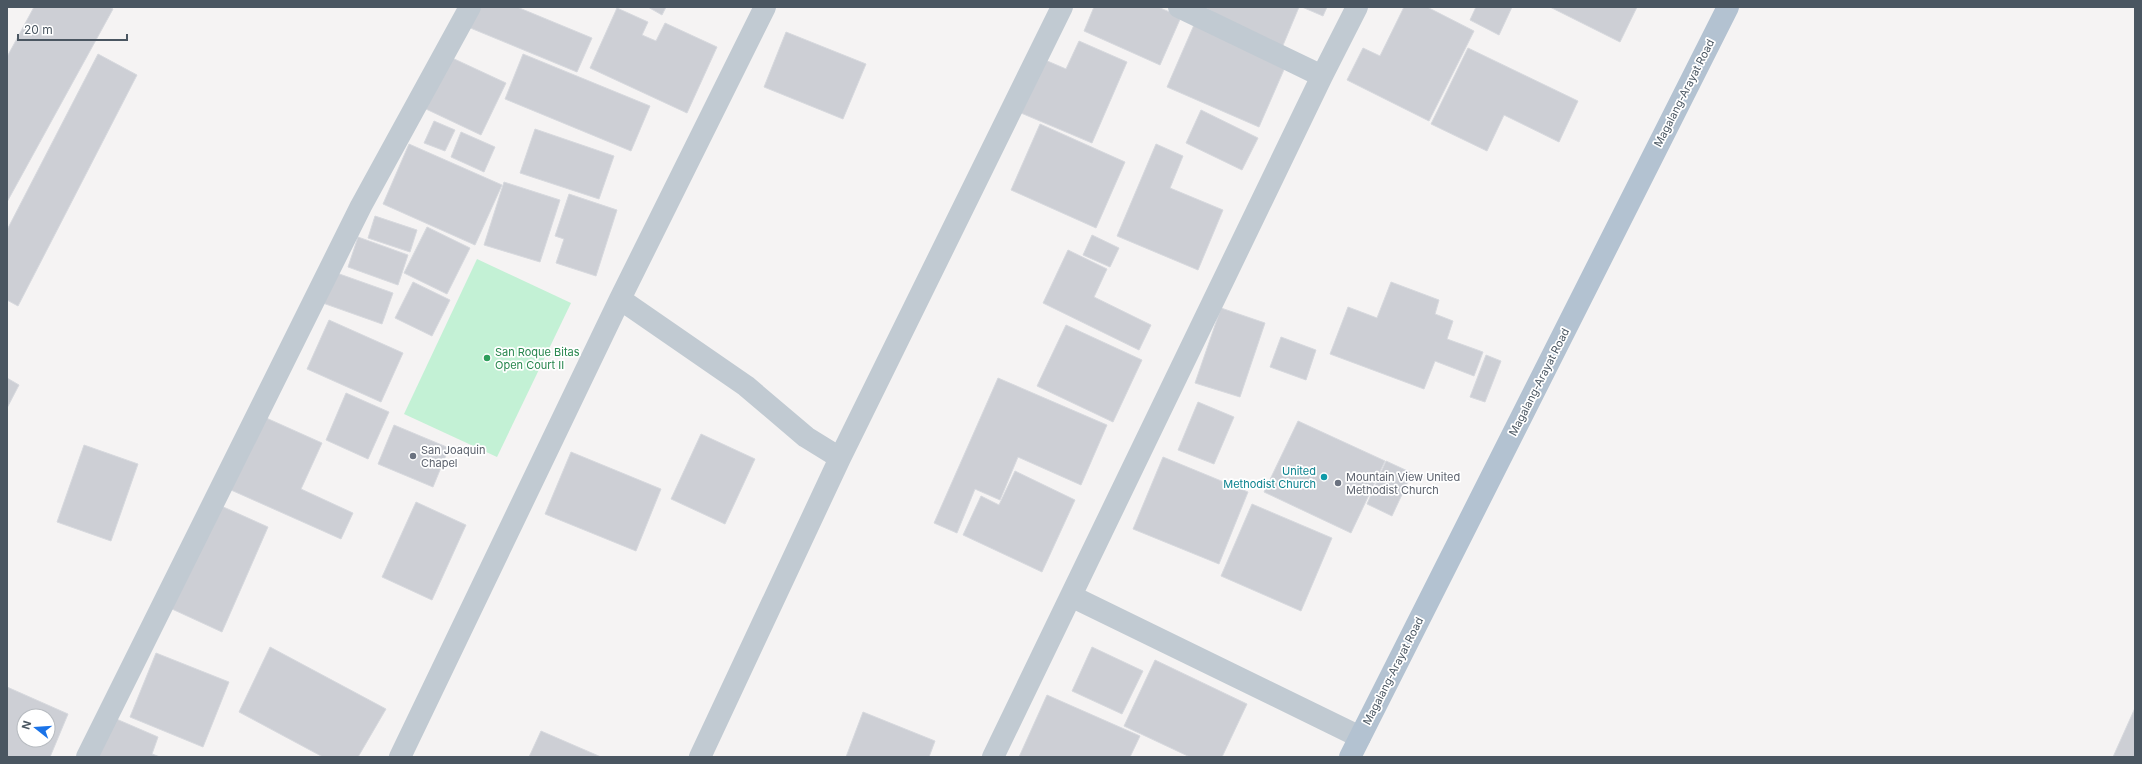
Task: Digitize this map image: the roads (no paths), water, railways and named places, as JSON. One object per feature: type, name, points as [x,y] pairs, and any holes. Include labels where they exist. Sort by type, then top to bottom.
[{"type":"main road","name":"Magalang-Arayat Road","points":[[1350,757],[1728,7]]},
{"type":"street","points":[[87,757],[361,206],[470,7]]},
{"type":"street","points":[[400,757],[620,299],[765,7]]},
{"type":"street","points":[[700,757],[840,458],[1062,7]]},
{"type":"street","points":[[1178,7],[1322,76]]},
{"type":"street","points":[[993,757],[1322,76],[1357,7]]},
{"type":"street","points":[[620,299],[746,386],[806,438],[840,458]]},
{"type":"street","points":[[1071,596],[1360,736]]},
{"type":"place","name":"San Roque Bitas Open Court II","points":[[487,358]]},
{"type":"place","name":"San Joaquin Chapel","points":[[413,456]]},
{"type":"place","name":"United Methodist Church","points":[[1324,477]]},
{"type":"place","name":"Mountain View United Methodist Church","points":[[1338,483]]}]
